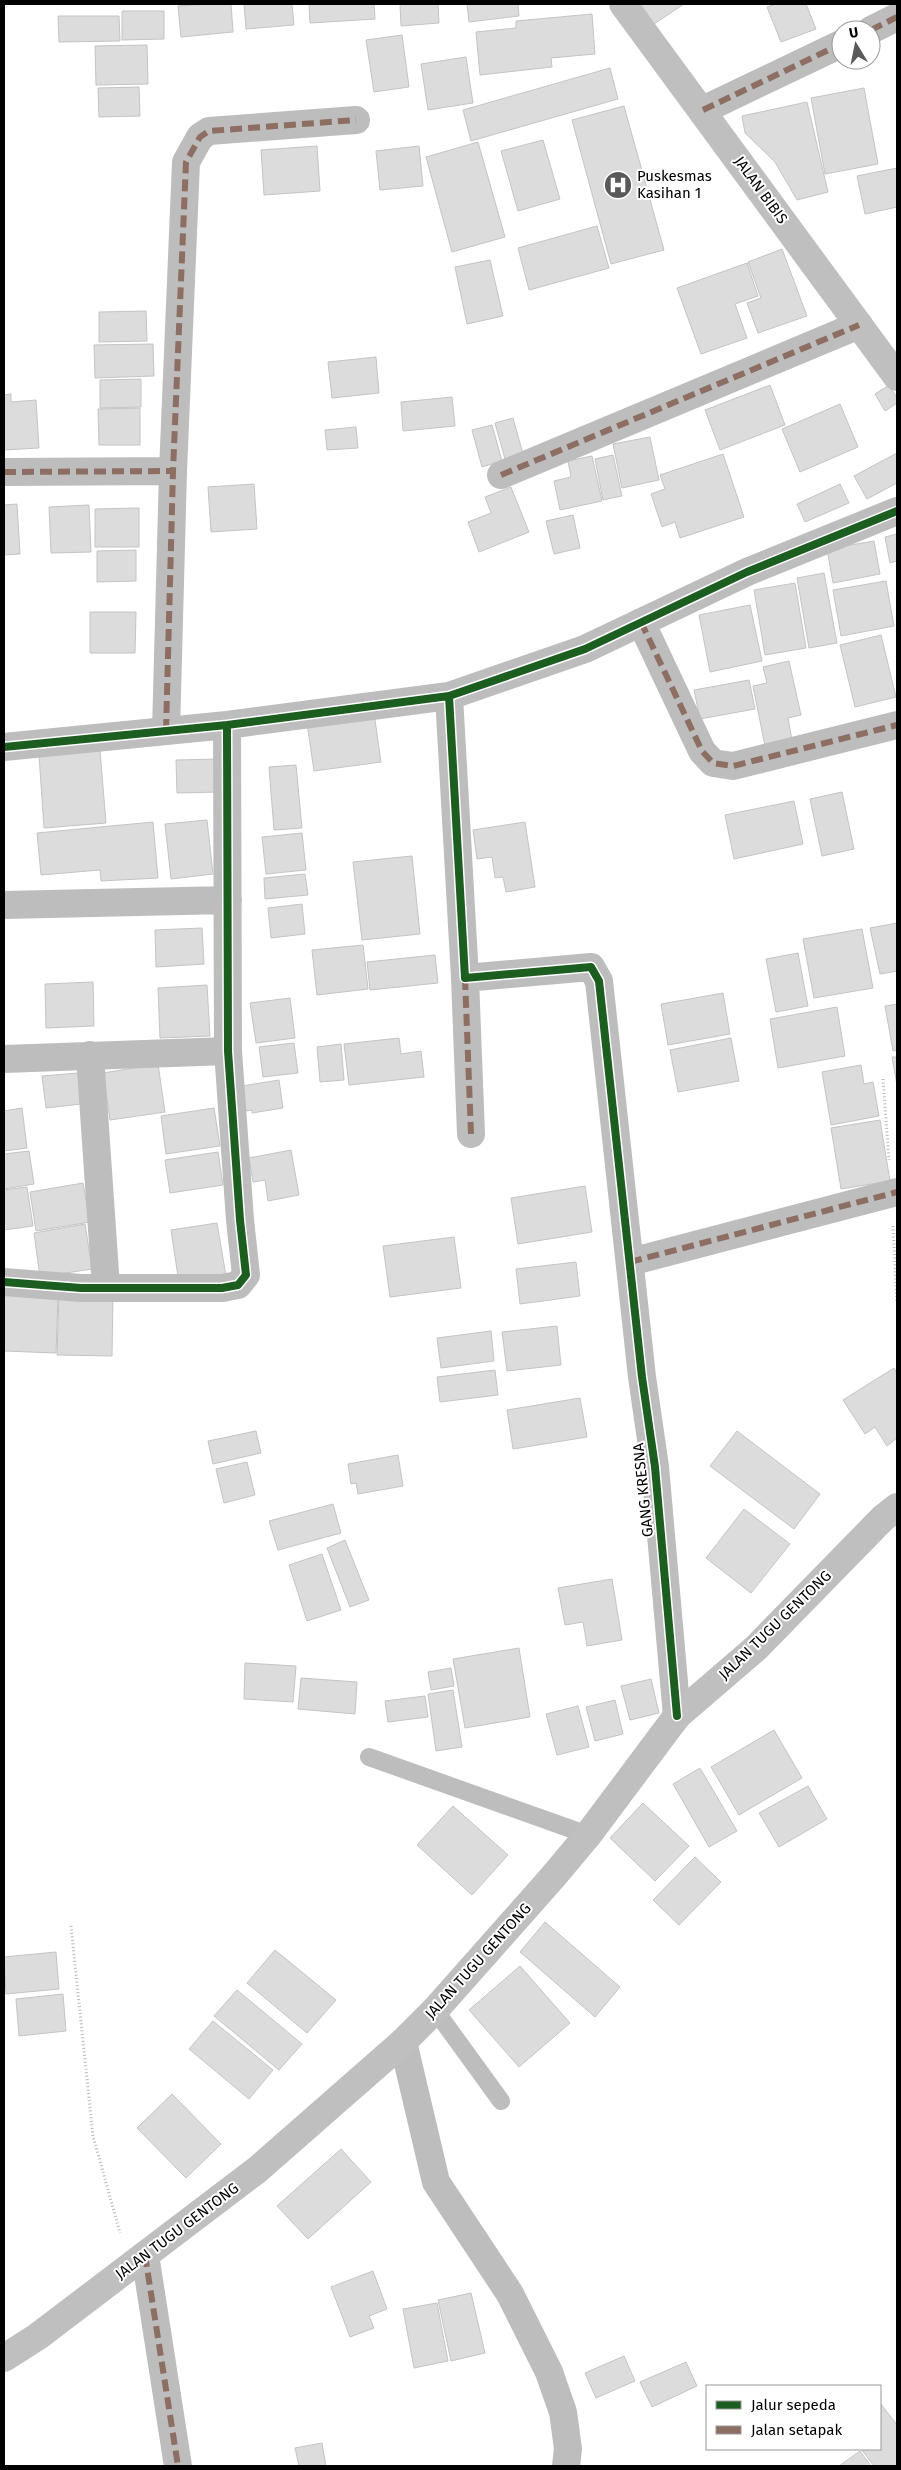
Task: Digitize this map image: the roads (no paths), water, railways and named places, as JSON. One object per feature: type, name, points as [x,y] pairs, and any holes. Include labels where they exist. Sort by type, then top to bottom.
[{"type":"main road","name":"JALAN BIBIS","points":[[623,4],[703,110],[897,377]]},
{"type":"main road","name":"JALAN TUGU GENTONG","points":[[4,2358],[37,2337],[258,2170],[402,2042],[435,2010],[588,1835],[677,1716],[756,1648],[883,1518],[897,1507]]},
{"type":"street","points":[[881,25],[897,17]]},
{"type":"street","points":[[703,110],[831,49]]},
{"type":"street","points":[[166,731],[173,472],[186,162],[192,147],[200,137],[209,132],[356,120]]},
{"type":"street","points":[[501,475],[859,325]]},
{"type":"street","points":[[4,472],[173,472]]},
{"type":"street","points":[[4,747],[227,725],[449,696],[585,649],[747,572],[897,511]]},
{"type":"street","points":[[641,622],[702,751],[713,763],[733,766],[897,725]]},
{"type":"street","points":[[449,696],[465,978],[471,1134]]},
{"type":"street","points":[[4,1282],[81,1288],[106,1286],[222,1288],[238,1285],[246,1275],[240,1220],[228,1051],[227,725]]},
{"type":"street","points":[[4,905],[228,900]]},
{"type":"street","name":"GANG KRESNA","points":[[465,978],[591,966],[596,974],[642,1377],[655,1467],[677,1716]]},
{"type":"street","points":[[4,1059],[228,1051]]},
{"type":"street","points":[[90,1055],[106,1286]]},
{"type":"street","points":[[630,1262],[897,1192]]},
{"type":"street","points":[[402,2042],[436,2182],[510,2294],[549,2372],[563,2412],[568,2449],[566,2466]]},
{"type":"street","points":[[137,2261],[178,2466]]},
{"type":"lane","points":[[369,1757],[588,1835]]},
{"type":"lane","points":[[435,2010],[501,2101]]},
{"type":"place","name":"Puskesmas Kasihan 1","points":[[618,185]]}]
